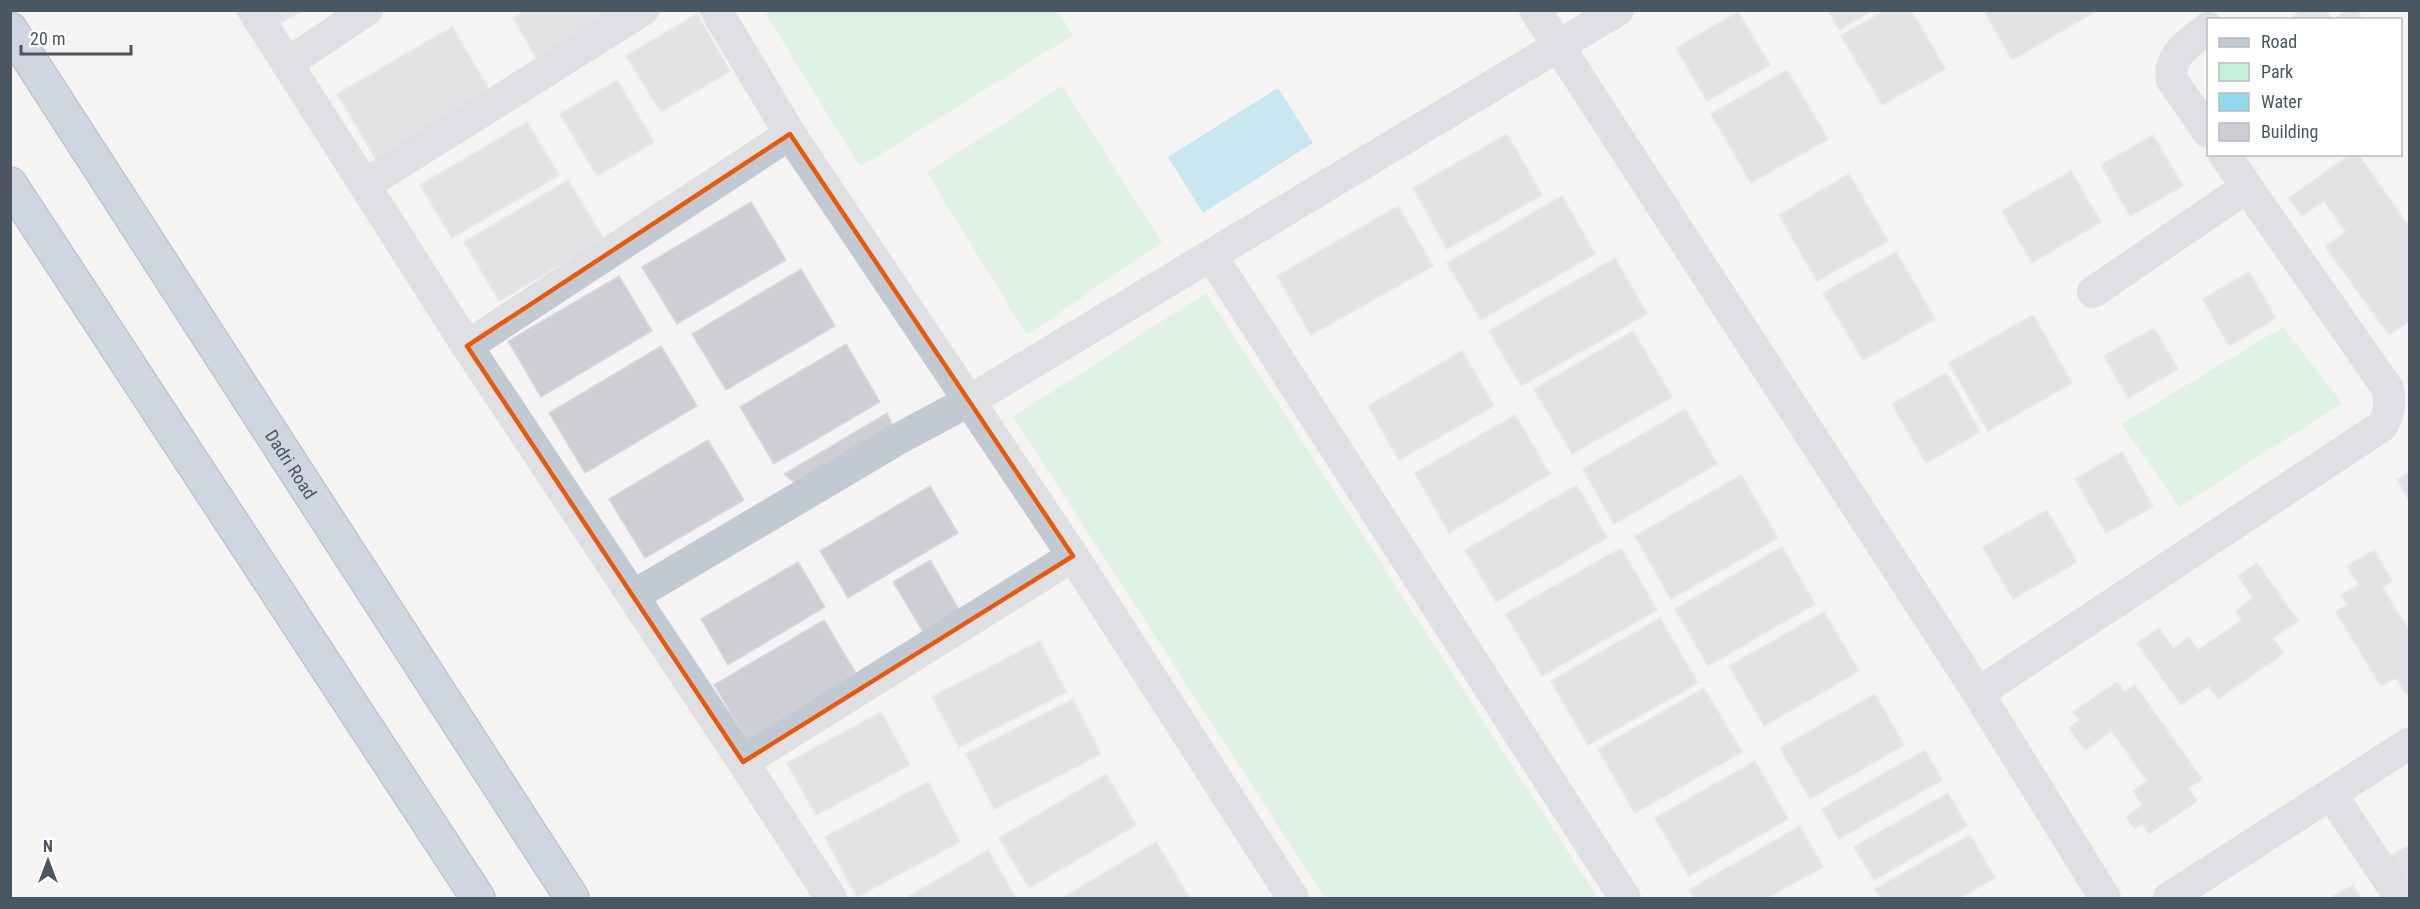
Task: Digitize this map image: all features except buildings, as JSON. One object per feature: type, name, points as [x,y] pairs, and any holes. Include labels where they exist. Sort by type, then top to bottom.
[{"type":"highway","name":"Dadri Road","points":[[10,29],[572,898]]},
{"type":"highway","points":[[10,184],[478,898]]},
{"type":"street","points":[[253,10],[366,184],[467,346],[831,898]]},
{"type":"street","points":[[288,63],[367,10]]},
{"type":"street","points":[[366,184],[643,10]]},
{"type":"street","points":[[716,10],[790,134],[1073,556],[1293,898]]},
{"type":"street","points":[[1535,10],[1978,693],[2105,898]]},
{"type":"street","points":[[633,596],[898,439],[969,401],[1618,10]]},
{"type":"street","points":[[2207,29],[2178,53],[2170,71],[2172,80],[2207,131]]},
{"type":"street","points":[[467,346],[790,134]]},
{"type":"street","points":[[1978,693],[2382,426],[2388,416],[2390,403],[2388,389],[2225,156]]},
{"type":"street","points":[[2093,292],[2247,187]]},
{"type":"street","points":[[1211,255],[1625,898]]},
{"type":"street","points":[[743,762],[1073,556]]},
{"type":"street","points":[[2169,898],[2409,743]]},
{"type":"street","points":[[2331,794],[2400,898]]},
{"type":"highlighted area","points":[[790,134],[1073,556],[743,762],[467,346]]},
{"type":"green space","points":[[772,10],[1058,11],[1073,35],[860,167],[766,14]]},
{"type":"green space","points":[[1062,86],[1162,242],[1027,335],[927,173]]},
{"type":"green space","points":[[1206,293],[1598,898],[1325,898],[1013,417]]},
{"type":"green space","points":[[2283,327],[2342,403],[2179,507],[2122,424]]},
{"type":"water","points":[[1278,88],[1313,143],[1203,213],[1168,157]]}]
